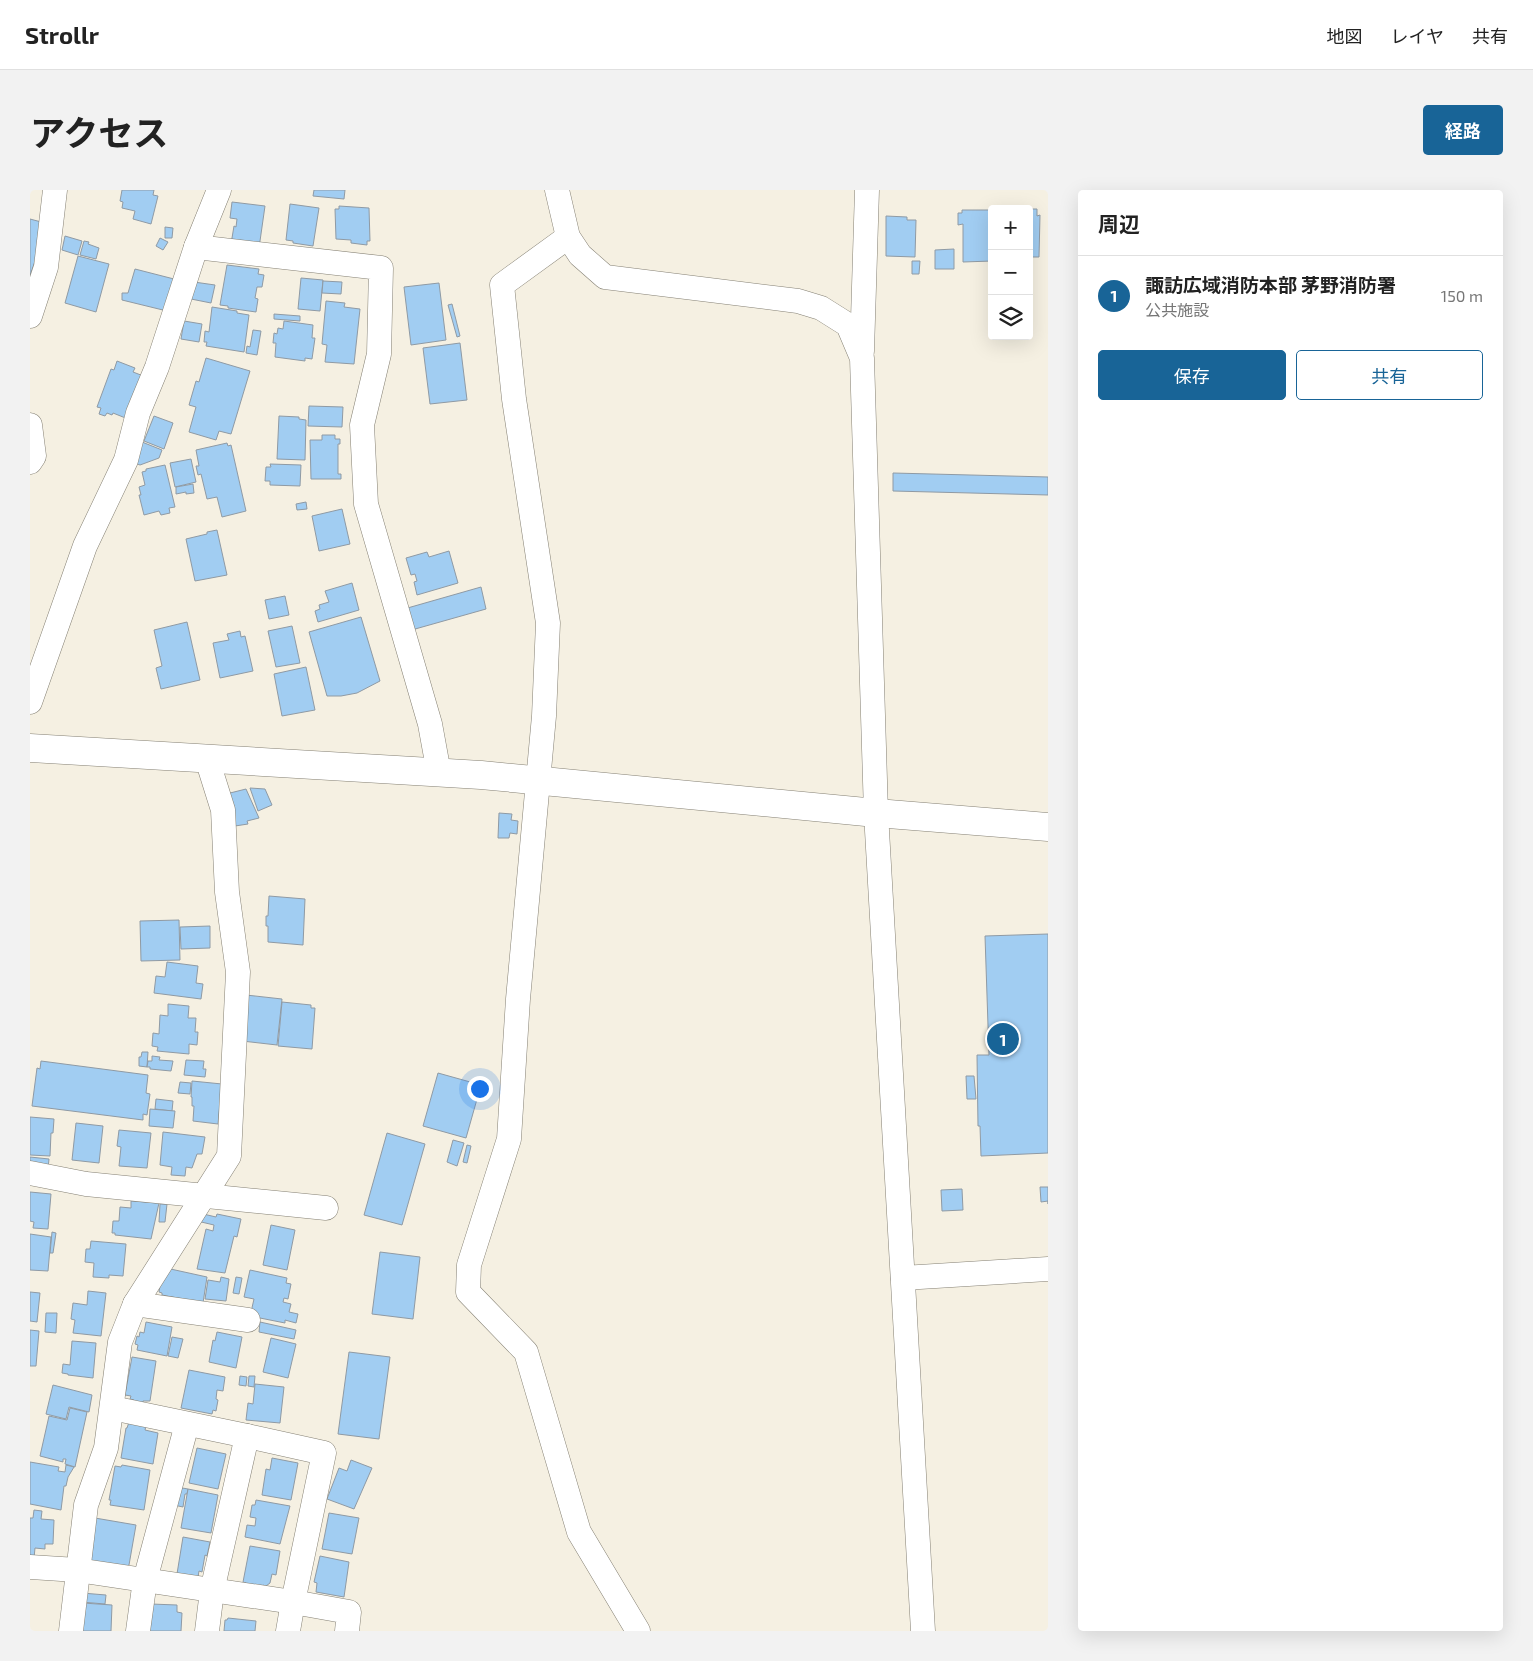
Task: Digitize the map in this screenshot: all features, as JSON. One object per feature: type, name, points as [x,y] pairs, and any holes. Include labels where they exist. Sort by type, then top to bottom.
[{"type":"street","points":[[30,316],[46,267],[55,190]]},
{"type":"street","points":[[30,702],[86,546],[126,460],[138,413],[157,367],[196,247],[219,190]]},
{"type":"street","points":[[557,190],[568,237],[580,255],[605,276],[798,301],[821,308],[848,325],[862,358]]},
{"type":"street","points":[[867,190],[862,358],[876,813],[924,1631]]},
{"type":"street","points":[[568,237],[502,285],[514,399],[548,622],[544,716],[518,999],[508,1139],[470,1265],[468,1292],[526,1352],[579,1532],[638,1631]]},
{"type":"street","points":[[196,247],[381,268],[379,354],[362,425],[366,504],[430,724],[439,773]]},
{"type":"street","points":[[30,425],[34,456],[30,462]]},
{"type":"street","points":[[30,748],[439,773],[1048,827]]},
{"type":"street","points":[[71,1631],[86,1506],[106,1448],[120,1342],[135,1304],[229,1156],[238,972],[228,892],[223,810],[207,759]]},
{"type":"street","points":[[30,1173],[86,1184],[326,1208]]},
{"type":"street","points":[[903,1278],[1048,1269]]},
{"type":"street","points":[[135,1304],[248,1320]]},
{"type":"street","points":[[112,1408],[324,1453],[288,1631]]},
{"type":"street","points":[[138,1631],[145,1580],[187,1424]]},
{"type":"street","points":[[208,1631],[212,1591],[247,1436]]},
{"type":"street","points":[[30,1567],[77,1570],[349,1612],[347,1631]]},
{"type":"building","points":[[122,190],[154,190],[153,195],[158,196],[151,224],[133,219],[135,211],[122,208],[123,202],[120,201]]},
{"type":"building","points":[[314,190],[345,190],[344,199],[313,196]]},
{"type":"building","points":[[232,202],[265,206],[259,248],[231,244],[237,219],[230,218]]},
{"type":"building","points":[[290,204],[319,208],[313,246],[286,240]]},
{"type":"building","points":[[339,206],[369,208],[370,241],[367,241],[367,245],[351,243],[351,240],[336,239],[335,209],[339,209]]},
{"type":"building","points":[[1033,209],[1037,209],[1037,216],[1040,215],[1039,257],[1033,257]]},
{"type":"building","points":[[962,210],[988,210],[988,261],[963,262],[963,224],[958,225],[958,213],[962,213]]},
{"type":"building","points":[[886,216],[907,217],[907,220],[916,220],[915,257],[886,256]]},
{"type":"building","points":[[30,219],[45,223],[40,248],[30,275]]},
{"type":"building","points":[[165,227],[173,228],[172,238],[165,238]]},
{"type":"building","points":[[65,236],[82,241],[78,255],[62,250]]},
{"type":"building","points":[[160,238],[168,242],[163,250],[156,246]]},
{"type":"building","points":[[84,241],[99,248],[96,259],[80,255]]},
{"type":"building","points":[[954,249],[954,269],[935,269],[935,250]]},
{"type":"building","points":[[78,256],[109,264],[96,312],[65,303]]},
{"type":"building","points":[[912,261],[920,261],[919,274],[912,274]]},
{"type":"building","points":[[227,265],[259,269],[258,274],[264,275],[262,287],[257,287],[255,298],[258,299],[256,312],[220,305]]},
{"type":"building","points":[[135,269],[174,279],[167,311],[122,300],[122,293],[128,293]]},
{"type":"building","points":[[301,278],[323,280],[320,311],[298,309]]},
{"type":"building","points":[[323,281],[342,282],[341,294],[322,293]]},
{"type":"building","points":[[194,282],[215,285],[211,303],[191,299]]},
{"type":"building","points":[[439,283],[446,340],[411,345],[404,287]]},
{"type":"building","points":[[326,301],[345,303],[344,307],[360,309],[354,364],[325,362],[327,345],[322,344]]},
{"type":"building","points":[[452,304],[460,336],[457,337],[448,305]]},
{"type":"building","points":[[212,307],[249,315],[244,352],[206,346],[207,342],[204,342],[205,331],[209,332]]},
{"type":"building","points":[[274,314],[300,316],[300,321],[274,319]]},
{"type":"building","points":[[184,321],[202,324],[199,342],[181,339]]},
{"type":"building","points":[[284,321],[313,325],[312,338],[315,338],[312,359],[305,358],[305,361],[275,357],[276,343],[273,343],[274,333],[277,334],[278,328],[283,329]]},
{"type":"building","points":[[253,330],[261,331],[257,355],[246,353],[247,346],[250,347]]},
{"type":"building","points":[[460,343],[467,400],[430,404],[423,348]]},
{"type":"building","points":[[206,358],[250,371],[231,434],[219,431],[216,440],[189,432],[196,407],[189,405],[196,381],[199,382]]},
{"type":"building","points":[[117,361],[135,368],[133,372],[146,377],[128,419],[113,413],[112,415],[107,413],[105,416],[99,414],[101,408],[97,407],[111,369],[114,370]]},
{"type":"building","points":[[309,406],[343,407],[342,427],[308,426]]},
{"type":"building","points":[[154,416],[173,423],[164,449],[144,441]]},
{"type":"building","points":[[279,416],[299,417],[299,419],[306,420],[305,460],[277,459]]},
{"type":"building","points":[[322,435],[335,435],[335,439],[340,439],[340,444],[338,444],[338,474],[341,474],[341,479],[311,479],[310,440],[322,440]]},
{"type":"building","points":[[142,442],[162,450],[159,458],[140,465],[135,463]]},
{"type":"building","points":[[227,443],[228,446],[231,445],[246,511],[222,517],[217,497],[207,499],[201,474],[198,475],[196,466],[199,466],[196,450]]},
{"type":"building","points":[[191,459],[196,482],[175,487],[170,463]]},
{"type":"building","points":[[270,464],[301,465],[300,486],[270,485],[270,481],[265,481],[266,467],[271,467]]},
{"type":"building","points":[[165,465],[175,507],[169,508],[170,513],[161,515],[159,511],[144,515],[139,495],[141,495],[139,487],[145,485],[142,472],[146,471],[146,469]]},
{"type":"building","points":[[893,473],[1048,477],[1048,495],[893,491]]},
{"type":"building","points":[[193,484],[194,493],[176,494],[176,487]]},
{"type":"building","points":[[306,502],[307,509],[297,510],[296,504]]},
{"type":"building","points":[[342,509],[350,544],[319,551],[312,516]]},
{"type":"building","points":[[217,530],[227,575],[195,581],[186,539]]},
{"type":"building","points":[[449,551],[458,583],[417,595],[414,582],[417,581],[415,574],[411,575],[406,558],[427,552],[429,557]]},
{"type":"building","points":[[352,583],[359,610],[318,622],[315,611],[320,609],[319,605],[329,602],[325,591]]},
{"type":"building","points":[[481,587],[486,609],[401,633],[397,611]]},
{"type":"building","points":[[285,596],[289,615],[269,619],[265,600]]},
{"type":"building","points":[[361,617],[380,681],[357,693],[327,696],[309,632]]},
{"type":"building","points":[[187,622],[200,680],[161,689],[156,668],[162,666],[154,630]]},
{"type":"building","points":[[292,626],[300,663],[276,667],[268,631]]},
{"type":"building","points":[[240,631],[241,637],[245,636],[253,671],[220,678],[213,643],[229,640],[227,634]]},
{"type":"building","points":[[306,667],[315,710],[282,716],[274,674]]},
{"type":"building","points":[[250,788],[265,789],[272,805],[258,811]]},
{"type":"building","points":[[246,789],[259,818],[247,821],[248,824],[222,828],[214,797]]},
{"type":"building","points":[[499,813],[512,814],[511,820],[518,821],[517,834],[510,833],[509,838],[498,838]]},
{"type":"building","points":[[269,896],[305,899],[303,945],[268,942],[266,916],[268,916]]},
{"type":"building","points":[[179,920],[180,960],[141,961],[140,921]]},
{"type":"building","points":[[210,926],[210,948],[181,949],[180,927]]},
{"type":"building","points":[[1048,934],[1048,1153],[981,1156],[980,1126],[978,1126],[977,1055],[989,1055],[985,936]]},
{"type":"building","points":[[167,962],[198,966],[196,983],[203,984],[201,999],[154,993],[156,976],[165,977]]},
{"type":"building","points":[[246,995],[282,999],[277,1045],[242,1041]]},
{"type":"building","points":[[282,1002],[311,1005],[311,1008],[315,1008],[312,1049],[278,1046]]},
{"type":"building","points":[[168,1004],[189,1006],[188,1018],[196,1018],[195,1032],[198,1032],[197,1045],[189,1044],[189,1054],[157,1051],[158,1047],[152,1046],[153,1033],[159,1034],[160,1015],[168,1016]]},
{"type":"building","points":[[142,1052],[148,1052],[147,1067],[139,1066],[139,1057],[141,1057]]},
{"type":"building","points":[[152,1056],[160,1057],[159,1060],[173,1061],[171,1071],[147,1067],[148,1061],[152,1061]]},
{"type":"building","points":[[186,1060],[204,1061],[205,1077],[184,1075]]},
{"type":"building","points":[[41,1061],[148,1075],[146,1093],[150,1094],[147,1115],[143,1114],[143,1120],[32,1106],[37,1068],[40,1069]]},
{"type":"building","points":[[438,1073],[481,1085],[466,1138],[423,1126]]},
{"type":"building","points":[[966,1076],[974,1076],[976,1099],[967,1099]]},
{"type":"building","points":[[192,1081],[222,1084],[218,1124],[193,1121]]},
{"type":"building","points":[[180,1082],[191,1083],[190,1094],[178,1093]]},
{"type":"building","points":[[156,1099],[173,1101],[172,1111],[155,1109]]},
{"type":"building","points":[[150,1109],[175,1111],[173,1128],[149,1126]]},
{"type":"building","points":[[30,1117],[54,1119],[50,1156],[30,1155]]},
{"type":"building","points":[[76,1123],[103,1126],[99,1163],[72,1160]]},
{"type":"building","points":[[119,1130],[151,1133],[147,1168],[119,1166],[121,1147],[117,1146]]},
{"type":"building","points":[[163,1132],[205,1137],[202,1154],[197,1154],[192,1168],[186,1167],[185,1176],[171,1175],[172,1167],[160,1165]]},
{"type":"building","points":[[387,1133],[425,1144],[402,1225],[364,1215]]},
{"type":"building","points":[[453,1140],[464,1143],[457,1166],[447,1162]]},
{"type":"building","points":[[467,1145],[471,1146],[467,1163],[463,1162]]},
{"type":"building","points":[[30,1157],[49,1159],[48,1169],[30,1166]]},
{"type":"building","points":[[1040,1187],[1048,1187],[1048,1201],[1041,1202]]},
{"type":"building","points":[[962,1189],[963,1210],[942,1211],[941,1190]]},
{"type":"building","points":[[30,1192],[51,1194],[48,1229],[33,1228],[34,1222],[30,1221]]},
{"type":"building","points":[[131,1201],[159,1203],[151,1239],[115,1235],[115,1233],[112,1233],[113,1221],[119,1221],[120,1207],[131,1208]]},
{"type":"building","points":[[160,1204],[167,1204],[165,1222],[159,1222]]},
{"type":"building","points":[[199,1213],[216,1217],[217,1214],[241,1219],[237,1237],[234,1236],[225,1273],[197,1269],[206,1229],[213,1231],[214,1225],[197,1221]]},
{"type":"building","points":[[271,1225],[295,1230],[287,1270],[263,1265]]},
{"type":"building","points":[[52,1232],[56,1233],[53,1253],[50,1253]]},
{"type":"building","points":[[30,1234],[51,1237],[48,1271],[30,1270]]},
{"type":"building","points":[[91,1241],[126,1244],[123,1276],[109,1275],[109,1278],[93,1277],[94,1263],[85,1262],[86,1249],[90,1249]]},
{"type":"building","points":[[380,1252],[420,1257],[413,1319],[372,1314]]},
{"type":"building","points":[[166,1268],[207,1277],[203,1303],[162,1295],[159,1292],[161,1279]]},
{"type":"building","points":[[250,1270],[287,1278],[286,1283],[291,1284],[288,1299],[284,1298],[283,1302],[291,1304],[289,1312],[298,1314],[296,1323],[285,1320],[285,1323],[255,1317],[251,1312],[254,1299],[244,1297]]},
{"type":"building","points":[[221,1277],[229,1279],[226,1301],[205,1299],[208,1280],[220,1282]]},
{"type":"building","points":[[236,1277],[242,1278],[239,1294],[233,1293]]},
{"type":"building","points":[[88,1291],[106,1293],[101,1336],[73,1333],[75,1320],[71,1319],[73,1303],[87,1305]]},
{"type":"building","points":[[30,1292],[40,1293],[37,1322],[30,1321]]},
{"type":"building","points":[[46,1313],[57,1313],[56,1333],[45,1332]]},
{"type":"building","points":[[146,1322],[172,1327],[167,1356],[137,1350],[138,1345],[135,1344],[137,1336],[139,1337],[140,1332],[144,1333]]},
{"type":"building","points":[[260,1322],[296,1330],[294,1339],[259,1332]]},
{"type":"building","points":[[30,1330],[39,1331],[36,1366],[30,1366]]},
{"type":"building","points":[[217,1332],[242,1337],[236,1368],[209,1362],[213,1340],[215,1341]]},
{"type":"building","points":[[172,1337],[183,1339],[178,1358],[168,1356]]},
{"type":"building","points":[[271,1338],[296,1344],[288,1378],[263,1372]]},
{"type":"building","points":[[72,1341],[96,1343],[93,1378],[62,1373],[63,1364],[70,1365]]},
{"type":"building","points":[[349,1352],[390,1357],[379,1439],[338,1434]]},
{"type":"building","points":[[132,1357],[156,1361],[150,1401],[143,1401],[143,1405],[134,1404],[134,1400],[130,1399],[131,1396],[125,1395]]},
{"type":"building","points":[[189,1370],[225,1377],[223,1391],[217,1390],[216,1411],[213,1410],[212,1414],[181,1408]]},
{"type":"building","points":[[240,1376],[247,1377],[246,1386],[239,1385]]},
{"type":"building","points":[[249,1376],[255,1376],[254,1387],[248,1386]]},
{"type":"building","points":[[255,1384],[284,1387],[280,1423],[246,1420],[248,1403],[253,1404]]},
{"type":"building","points":[[53,1385],[92,1395],[89,1412],[69,1407],[66,1419],[46,1414]]},
{"type":"building","points":[[70,1408],[87,1412],[75,1467],[65,1464],[66,1459],[63,1459],[63,1462],[40,1456],[49,1416],[67,1420]]},
{"type":"building","points":[[129,1422],[146,1426],[145,1430],[158,1433],[153,1464],[121,1458],[126,1428]]},
{"type":"building","points":[[197,1448],[226,1454],[218,1489],[189,1483]]},
{"type":"building","points":[[272,1458],[298,1463],[291,1500],[262,1495],[266,1469],[270,1470]]},
{"type":"building","points":[[351,1460],[372,1468],[354,1509],[327,1499],[339,1468],[347,1471]]},
{"type":"building","points":[[30,1462],[59,1467],[58,1471],[65,1472],[66,1465],[74,1467],[68,1477],[66,1486],[64,1486],[61,1510],[30,1504]]},
{"type":"building","points":[[122,1465],[150,1470],[144,1510],[110,1505],[111,1500],[109,1500],[115,1466],[121,1467]]},
{"type":"building","points":[[171,1486],[188,1489],[187,1494],[185,1494],[183,1507],[169,1504]]},
{"type":"building","points":[[188,1489],[218,1495],[211,1533],[181,1528]]},
{"type":"building","points":[[256,1500],[290,1506],[280,1544],[245,1537],[247,1525],[255,1526],[256,1518],[250,1517],[252,1505],[255,1505]]},
{"type":"building","points":[[34,1510],[42,1511],[41,1519],[54,1520],[53,1544],[45,1544],[45,1549],[35,1548],[34,1558],[30,1558],[30,1518],[33,1518]]},
{"type":"building","points":[[329,1513],[359,1518],[352,1554],[322,1549]]},
{"type":"building","points":[[95,1518],[136,1525],[129,1565],[126,1567],[87,1561]]},
{"type":"building","points":[[183,1537],[210,1542],[202,1572],[199,1571],[198,1577],[176,1580]]},
{"type":"building","points":[[250,1546],[280,1551],[276,1575],[272,1574],[270,1583],[266,1586],[263,1585],[261,1591],[245,1589],[246,1583],[243,1582]]},
{"type":"building","points":[[320,1556],[349,1562],[344,1597],[316,1592],[317,1583],[314,1582]]},
{"type":"building","points":[[82,1593],[106,1595],[105,1604],[81,1602]]},
{"type":"building","points":[[83,1603],[112,1605],[111,1631],[81,1631]]},
{"type":"building","points":[[151,1604],[177,1605],[177,1612],[182,1613],[181,1631],[147,1631]]},
{"type":"building","points":[[228,1618],[256,1621],[255,1631],[224,1631],[225,1620]]},
{"type":"place","name":"諏訪広域消防本部 茅野消防署","points":[[1003,1039]]}]
